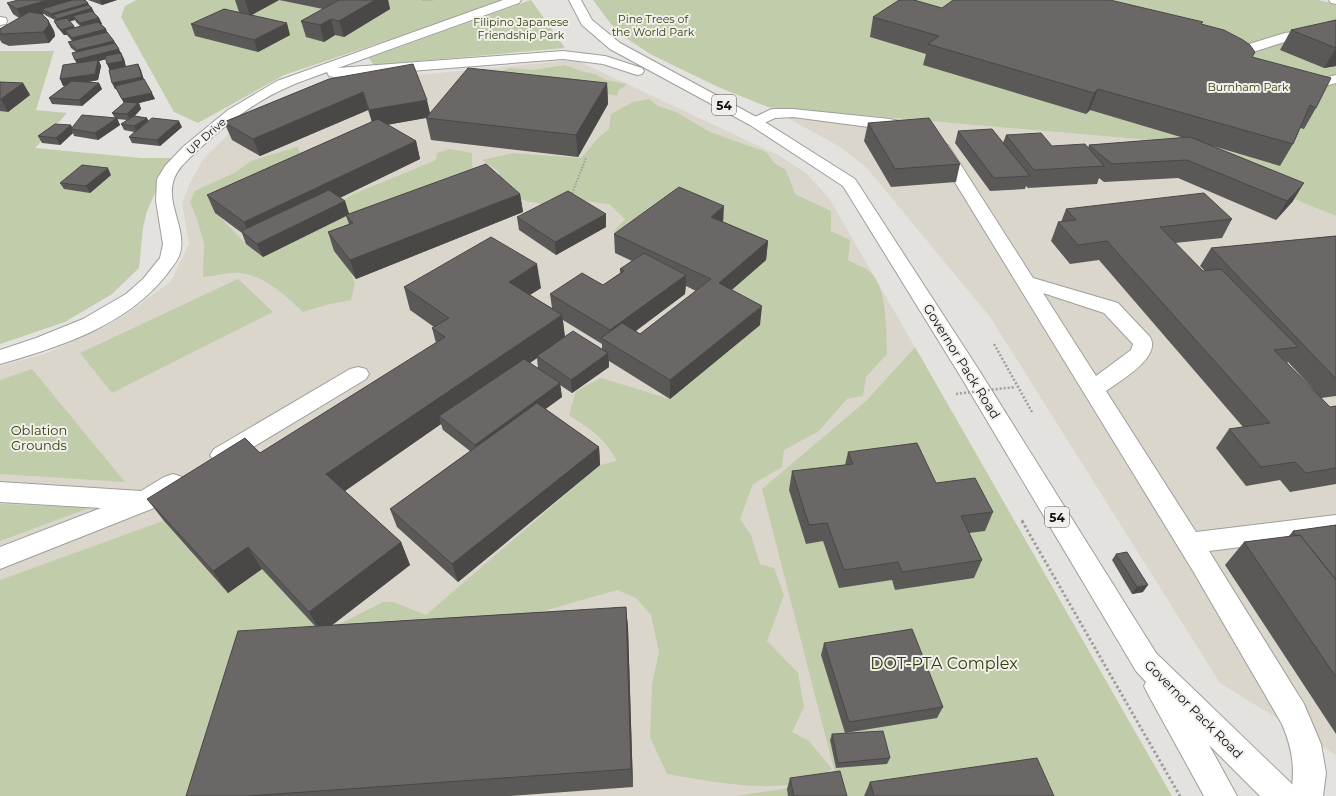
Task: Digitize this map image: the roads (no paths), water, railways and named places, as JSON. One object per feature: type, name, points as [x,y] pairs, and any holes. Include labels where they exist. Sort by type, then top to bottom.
[{"type":"main road","name":"UP Drive","points":[[0,357],[42,344],[77,330],[115,310],[144,290],[160,271],[171,253],[172,234],[164,203],[164,183],[169,172],[177,162],[224,118],[256,98],[305,76],[514,0]]},
{"type":"main road","name":"Governor Pack Road","points":[[575,0],[587,22],[615,46],[755,122],[849,183],[969,372],[1146,662],[1282,796]]},
{"type":"main road","points":[[1270,77],[1249,66],[1245,56],[1251,48],[1290,36],[1336,31]]},
{"type":"main road","points":[[305,76],[563,55],[605,60],[636,70],[740,126],[837,187],[870,214]]},
{"type":"main road","points":[[1284,81],[1292,84],[1316,84],[1336,79]]},
{"type":"main road","points":[[755,122],[772,114],[793,113],[890,124],[927,134],[947,154],[1093,390],[1190,543],[1293,714],[1306,744],[1310,773],[1307,796]]},
{"type":"main road","points":[[1027,282],[1111,308],[1143,342],[1143,347],[1139,355],[1093,390]]},
{"type":"main road","points":[[0,558],[145,501],[358,374]]},
{"type":"main road","points":[[0,492],[145,501]]},
{"type":"main road","points":[[1190,543],[1336,525]]},
{"type":"main road","points":[[1146,662],[1221,796]]},
{"type":"park label","name":"Pine Trees of the World Park","points":[[653,25]]},
{"type":"park label","name":"Filipino Japanese Friendship Park","points":[[521,28]]},
{"type":"park label","name":"Burnham Park","points":[[1248,87]]},
{"type":"park label","name":"Oblation Grounds","points":[[39,438]]},
{"type":"park label","name":"DOT-PTA Complex","points":[[944,663]]}]
